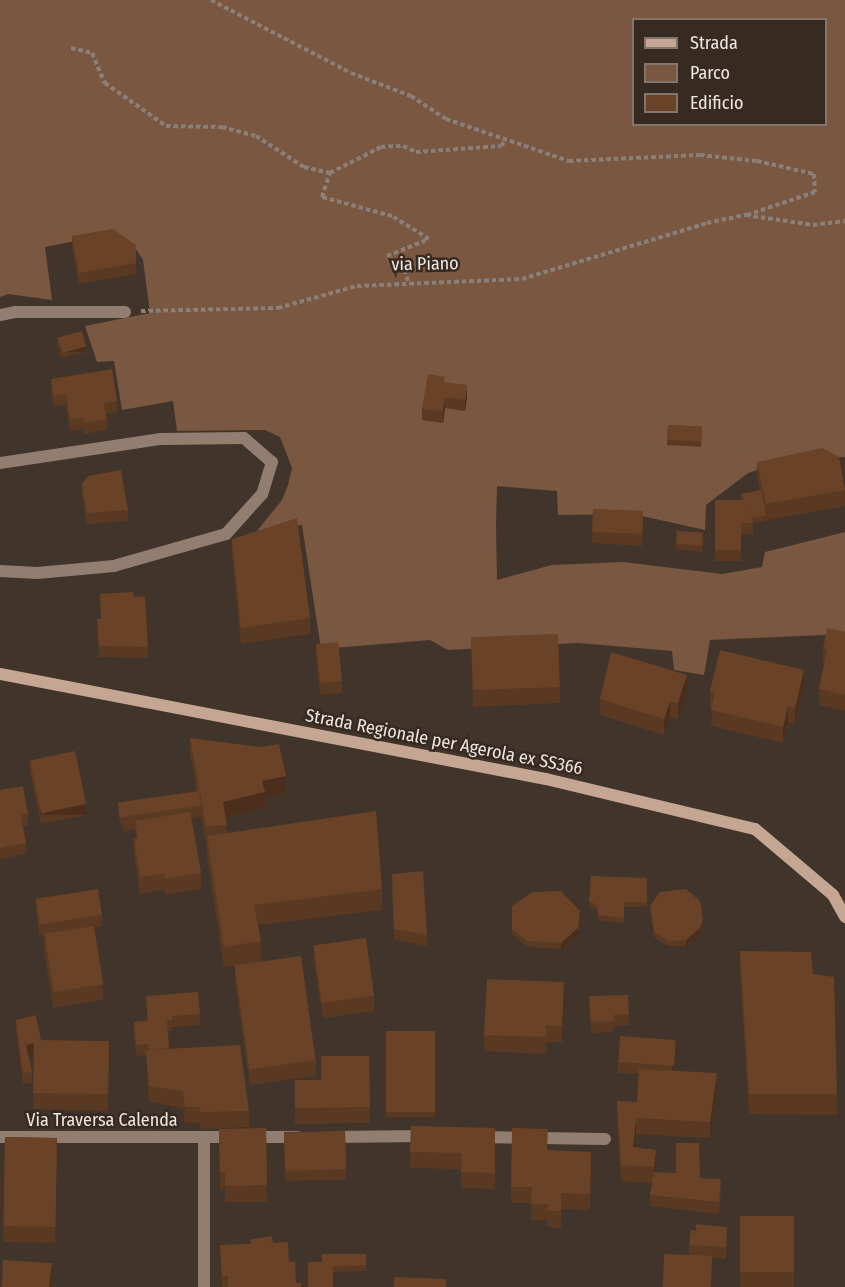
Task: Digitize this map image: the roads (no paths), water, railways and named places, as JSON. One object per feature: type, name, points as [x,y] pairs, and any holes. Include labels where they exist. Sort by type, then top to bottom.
[{"type":"main road","name":"Strada Regionale per Agerola ex SS366","points":[[0,674],[546,779],[755,829],[833,895],[845,917]]},
{"type":"street","points":[[0,315],[15,312],[125,312]]},
{"type":"street","points":[[0,463],[161,439],[244,438],[272,462],[261,494],[226,534],[114,566],[36,573],[0,571]]},
{"type":"street","name":"Via Traversa Calenda","points":[[0,1137],[440,1137]]},
{"type":"street","points":[[463,1137],[605,1139]]},
{"type":"street","points":[[204,1138],[204,1287]]}]
